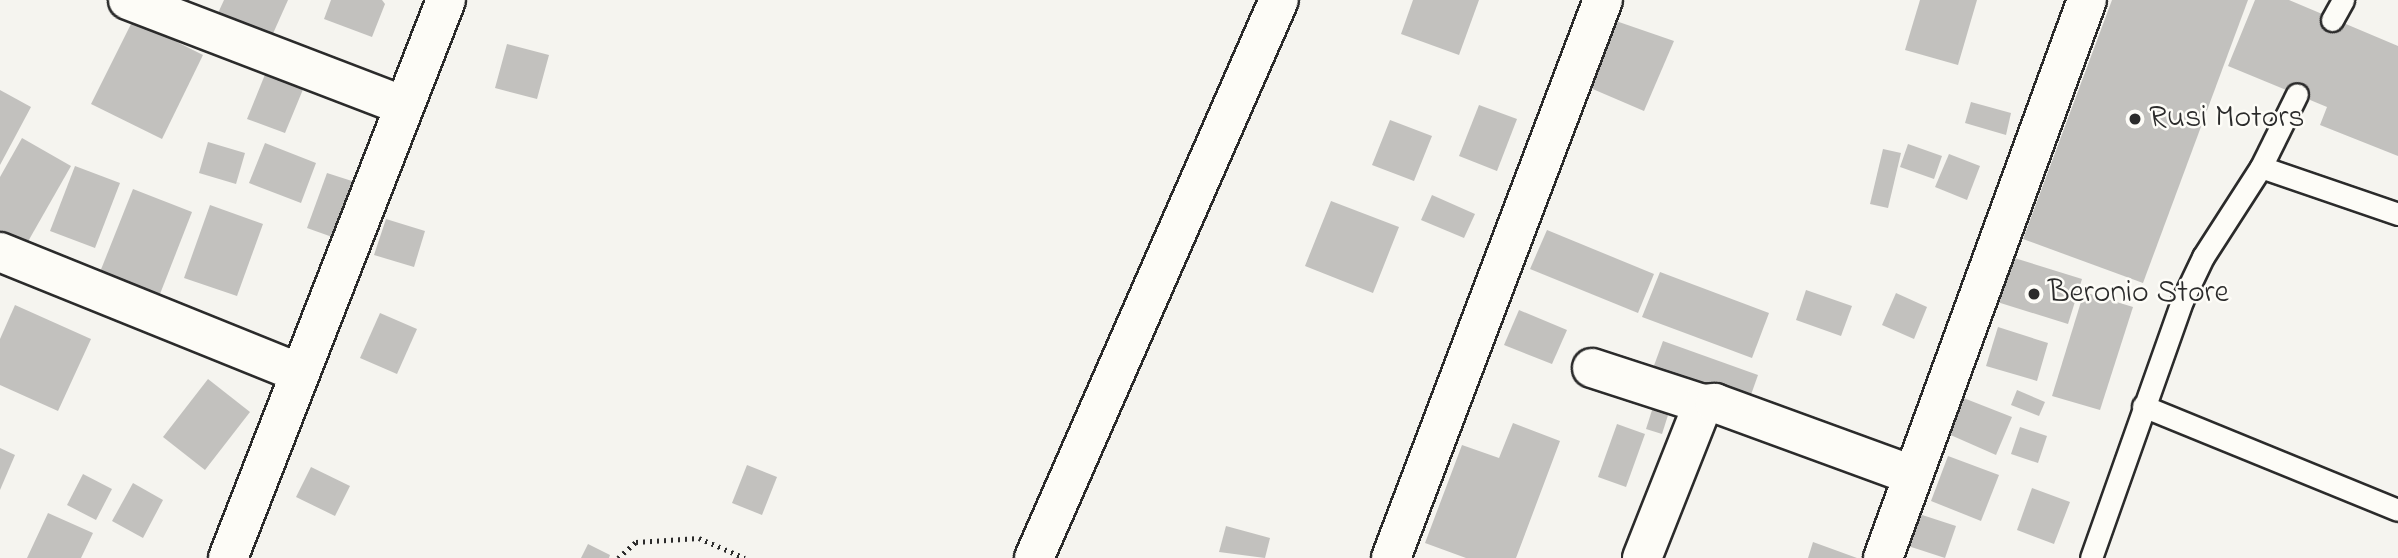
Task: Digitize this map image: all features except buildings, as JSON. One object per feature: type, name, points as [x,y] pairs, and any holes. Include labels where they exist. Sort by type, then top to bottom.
[{"type":"street","points":[[128,0],[402,105]]},
{"type":"street","points":[[228,558],[402,105],[446,0]]},
{"type":"street","points":[[1034,558],[1279,0]]},
{"type":"street","points":[[1391,558],[1603,0]]},
{"type":"street","points":[[1883,558],[2087,0]]},
{"type":"street","points":[[0,251],[300,373]]},
{"type":"street","points":[[1592,368],[1703,404],[1715,403],[1912,475]]},
{"type":"street","points":[[1642,558],[1703,404]]},
{"type":"lane","points":[[2332,20],[2343,0]]},
{"type":"lane","points":[[2091,558],[2143,406],[2203,257],[2262,167],[2297,94]]},
{"type":"lane","points":[[2262,167],[2398,214]]},
{"type":"lane","points":[[2143,406],[2398,510]]},
{"type":"path","points":[[618,558],[636,542],[699,538],[746,558]]},
{"type":"place","name":"Rusi Motors","points":[[2135,119]]},
{"type":"place","name":"Beronio Store","points":[[2034,294]]}]
